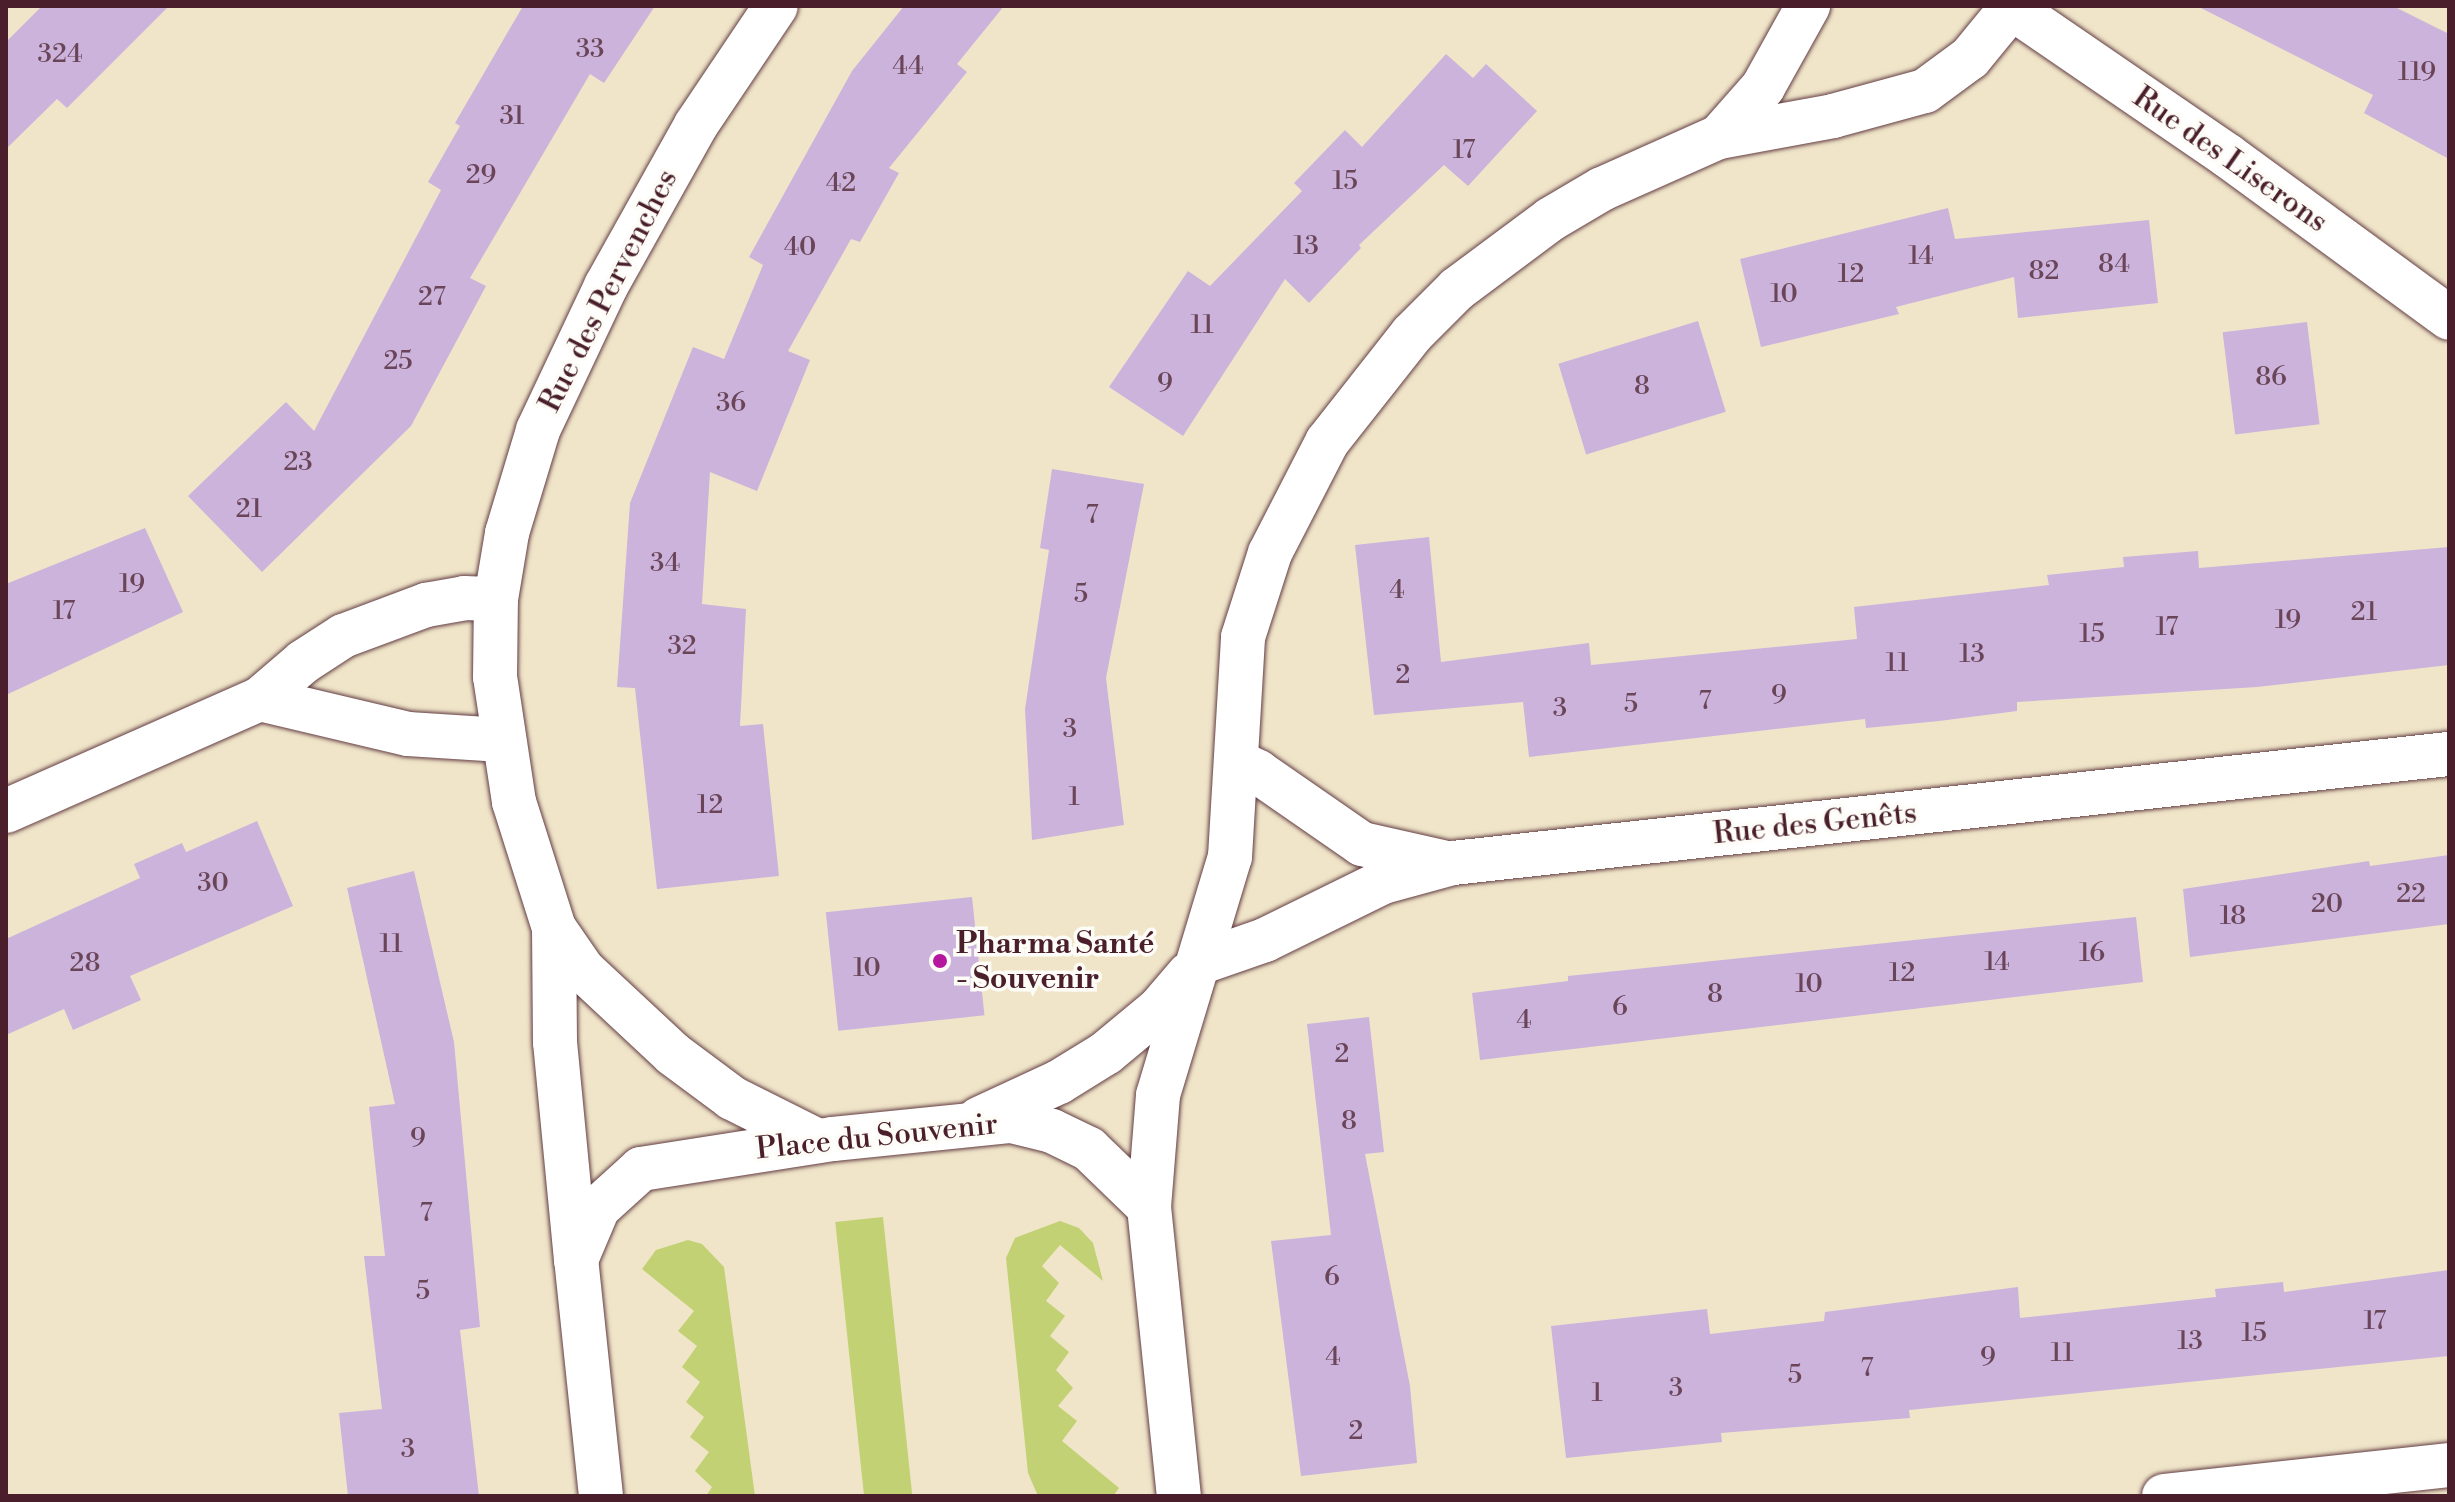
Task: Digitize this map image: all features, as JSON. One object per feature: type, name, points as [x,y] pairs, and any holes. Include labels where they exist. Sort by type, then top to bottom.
[{"type":"street","name":"Rue des Pervenches","points":[[502,740],[495,677],[496,599],[519,483],[573,353],[696,125],[776,6]]},
{"type":"street","points":[[1719,137],[1763,87],[1808,6]]},
{"type":"street","points":[[1179,1496],[1149,1207],[1158,1095],[1230,857],[1242,647],[1254,597],[1301,488],[1367,387],[1435,312],[1505,251],[1602,189],[1719,137],[1858,111],[1925,91],[1970,58],[2010,7]]},
{"type":"street","name":"Rue des Liserons","points":[[2010,7],[2228,156],[2449,318]]},
{"type":"street","points":[[6,811],[260,699],[303,662],[366,626],[426,605],[464,598],[496,599]]},
{"type":"street","points":[[260,699],[408,734],[502,740]]},
{"type":"street","name":"Place du Souvenir","points":[[502,740],[514,802],[554,928],[555,1042],[601,1496]]},
{"type":"street","name":"Rue des Genêts","points":[[1199,963],[1254,945],[1383,882],[1453,863],[2449,754]]},
{"type":"street","points":[[1237,762],[1362,844],[1453,863]]},
{"type":"street","points":[[554,928],[583,970],[673,1054],[732,1098],[818,1141]]},
{"type":"street","points":[[969,1122],[1038,1093],[1106,1053],[1159,1009],[1199,963]]},
{"type":"street","name":"Place du Souvenir","points":[[576,1260],[598,1208],[641,1169],[818,1141],[969,1122],[1011,1121],[1052,1131],[1089,1149],[1149,1207]]},
{"type":"street","points":[[2164,1496],[2449,1465]]},
{"type":"green space","points":[[883,1217],[912,1496],[864,1496],[835,1222]]},
{"type":"green space","points":[[1060,1221],[1079,1228],[1093,1243],[1103,1281],[1060,1245],[1042,1266],[1059,1283],[1046,1301],[1065,1316],[1050,1336],[1069,1352],[1056,1370],[1073,1388],[1058,1406],[1077,1421],[1062,1441],[1119,1488],[1113,1496],[1038,1496],[1028,1473],[1006,1258],[1015,1238]]},
{"type":"green space","points":[[688,1240],[702,1244],[724,1267],[755,1496],[706,1496],[712,1487],[695,1471],[709,1452],[690,1437],[704,1417],[686,1402],[700,1382],[682,1367],[697,1346],[678,1331],[694,1311],[642,1269],[656,1250]]},
{"type":"building","points":[[42,6],[169,6],[67,108],[57,99],[6,149],[6,42]]},
{"type":"building","points":[[523,6],[655,6],[604,83],[590,74],[470,278],[486,286],[411,426],[262,572],[188,496],[286,402],[314,431],[441,190],[428,182],[460,126],[455,123]]},
{"type":"building","points":[[904,6],[1004,6],[957,64],[967,72],[889,168],[899,173],[860,242],[851,239],[788,351],[810,360],[757,491],[710,472],[702,604],[746,609],[740,726],[763,724],[779,876],[657,889],[635,688],[617,687],[630,503],[693,347],[724,359],[763,265],[749,257],[852,71]]},
{"type":"building","points":[[2197,6],[2393,6],[2449,34],[2449,159],[2364,113],[2373,95]]},
{"type":"building","points":[[1446,54],[1473,78],[1486,64],[1537,111],[1468,186],[1444,165],[1359,245],[1361,248],[1309,303],[1285,279],[1183,436],[1109,387],[1188,271],[1210,286],[1302,191],[1294,183],[1345,130],[1362,147]]},
{"type":"building","points":[[1948,208],[1955,239],[2149,220],[2158,303],[2018,318],[2014,277],[1896,307],[1899,314],[1761,347],[1740,259]]},
{"type":"building","points":[[1698,321],[1726,412],[1586,455],[1558,364]]},
{"type":"building","points":[[2307,322],[2320,424],[2235,435],[2223,332]]},
{"type":"building","points":[[1052,469],[1144,484],[1106,678],[1124,825],[1032,840],[1025,709],[1049,550],[1040,548]]},
{"type":"building","points":[[145,528],[183,612],[6,695],[6,584]]},
{"type":"building","points":[[1429,537],[1441,662],[1589,643],[1591,665],[1857,639],[1854,607],[2049,585],[2047,575],[2124,567],[2123,557],[2198,551],[2199,568],[2449,547],[2449,665],[2257,687],[2017,702],[2017,711],[1939,721],[1866,728],[1865,719],[1529,757],[1523,702],[1374,715],[1355,545]]},
{"type":"building","points":[[257,821],[293,906],[130,976],[141,1000],[73,1030],[64,1009],[6,1035],[6,939],[140,878],[134,864],[182,843],[186,852]]},
{"type":"building","points":[[2449,855],[2449,924],[2190,957],[2183,889],[2369,861],[2370,866]]},
{"type":"building","points":[[414,871],[454,1042],[480,1327],[460,1330],[479,1496],[348,1496],[339,1413],[382,1409],[364,1256],[385,1256],[369,1107],[395,1104],[347,888]]},
{"type":"building","points":[[972,897],[984,1015],[838,1031],[826,912]]},
{"type":"building","points":[[2136,917],[2143,982],[1480,1060],[1472,993],[1568,981],[1568,976]]},
{"type":"building","points":[[1369,1017],[1384,1152],[1365,1154],[1410,1386],[1417,1463],[1301,1476],[1271,1241],[1331,1235],[1307,1024]]},
{"type":"building","points":[[2449,1270],[2449,1356],[1909,1410],[1910,1418],[1721,1433],[1722,1442],[1566,1458],[1551,1326],[1707,1309],[1710,1334],[1824,1321],[1825,1312],[2018,1287],[2020,1318],[2216,1297],[2215,1289],[2283,1282],[2284,1292]]},
{"type":"place","name":"Pharma Santé - Souvenir","points":[[940,961]]}]
